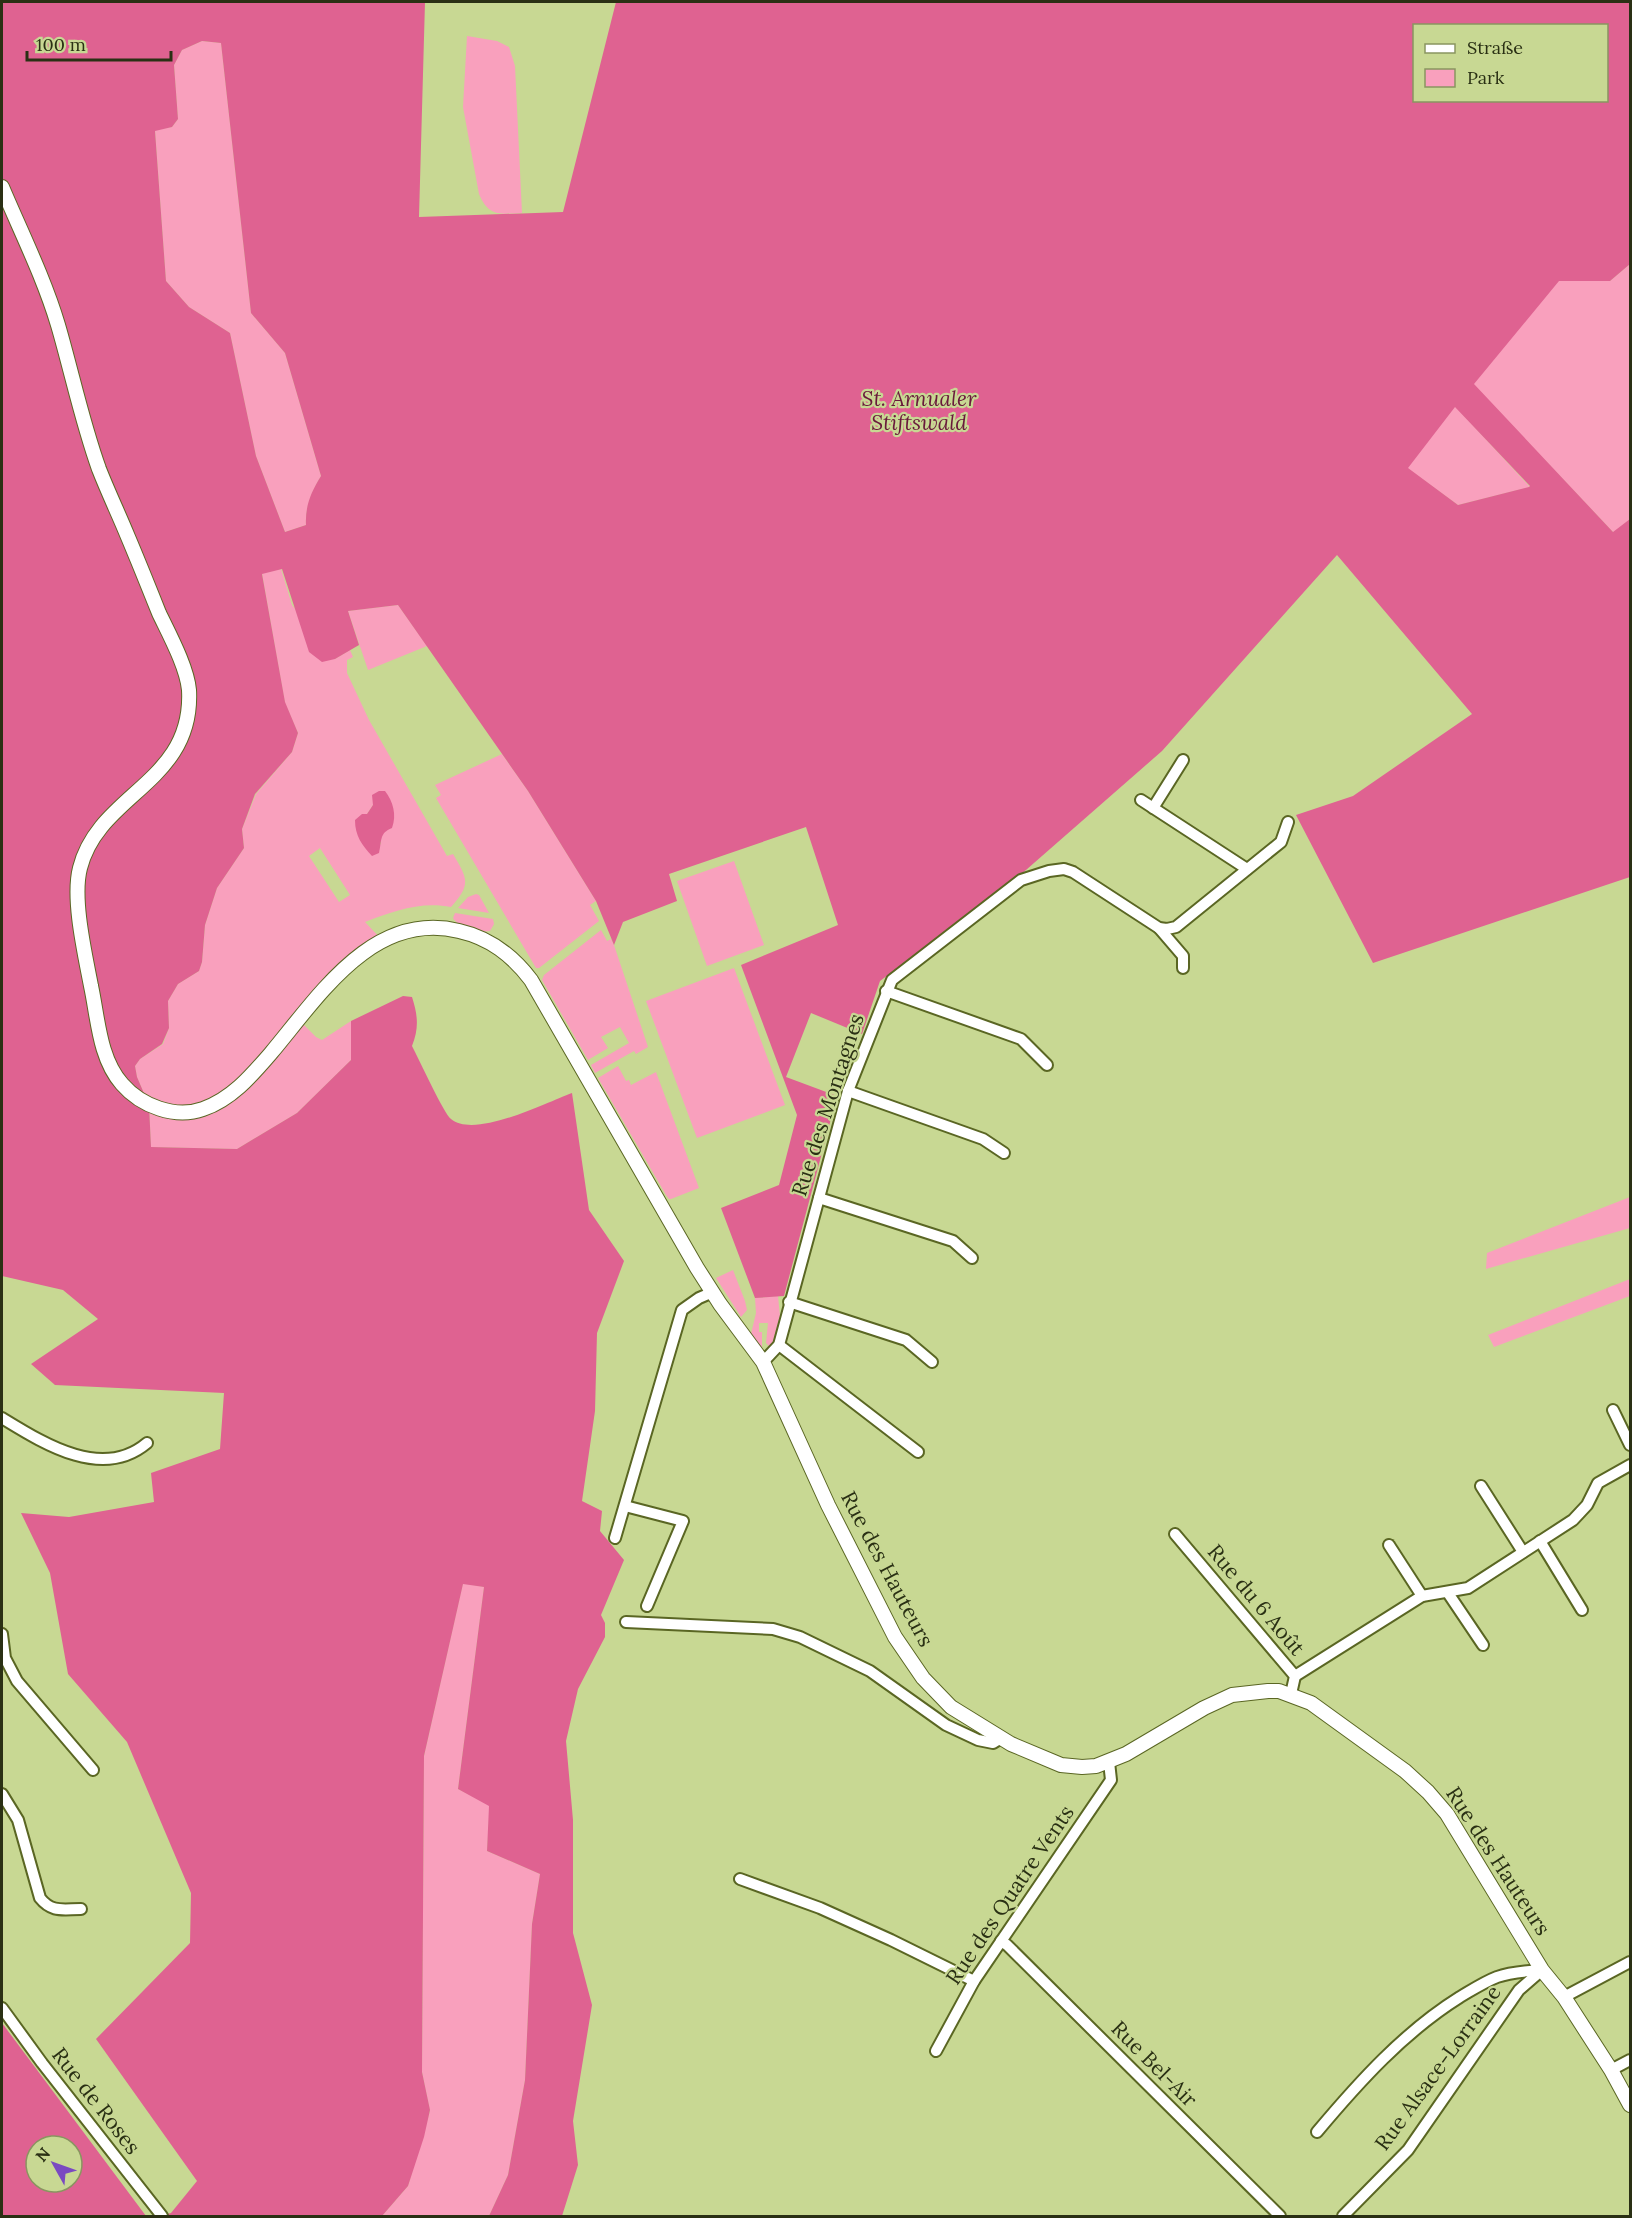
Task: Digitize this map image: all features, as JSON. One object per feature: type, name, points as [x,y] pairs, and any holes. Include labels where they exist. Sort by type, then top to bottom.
[{"type":"street","name":"Rue des Hauteurs","points":[[2,187],[57,322],[80,410],[100,470],[178,654],[189,688],[186,727],[170,759],[152,780],[108,819],[88,845],[79,871],[83,946],[98,1025],[108,1060],[123,1085],[149,1105],[168,1111],[184,1112],[203,1109],[233,1094],[321,994],[364,951],[389,936],[411,929],[445,927],[469,933],[498,946],[531,980],[716,1298],[763,1362],[828,1505],[895,1637],[923,1678],[951,1707],[1001,1738],[1061,1766],[1082,1767],[1109,1762],[1126,1754],[1204,1708],[1232,1695],[1268,1691],[1291,1694],[1311,1703],[1405,1771],[1447,1814],[1542,1970],[1564,1997],[1629,2098]]},
{"type":"street","points":[[1153,808],[1183,760]]},
{"type":"street","points":[[1141,800],[1247,869]]},
{"type":"street","points":[[1159,928],[1167,930],[1176,927],[1281,842],[1288,822]]},
{"type":"street","name":"Rue des Montagnes","points":[[779,1345],[848,1091],[892,980],[1021,880],[1049,871],[1064,869],[1073,872],[1159,928]]},
{"type":"street","points":[[1159,928],[1183,956],[1183,968]]},
{"type":"street","points":[[886,991],[1021,1039],[1047,1065]]},
{"type":"street","points":[[848,1091],[983,1139],[1005,1153]]},
{"type":"street","points":[[819,1198],[953,1241],[972,1258]]},
{"type":"street","points":[[615,1538],[682,1310],[699,1298],[716,1298]]},
{"type":"street","points":[[789,1302],[906,1340],[932,1362]]},
{"type":"street","points":[[763,1362],[779,1345],[918,1452]]},
{"type":"street","points":[[1613,1410],[1630,1445]]},
{"type":"street","points":[[2,1418],[47,1444],[87,1457],[124,1456],[134,1453],[147,1443]]},
{"type":"street","points":[[1295,1676],[1422,1596],[1468,1588],[1573,1520],[1587,1505],[1598,1484],[1630,1466]]},
{"type":"street","points":[[1481,1486],[1523,1552]]},
{"type":"street","points":[[625,1506],[683,1521],[647,1606]]},
{"type":"street","name":"Rue du 6 Août","points":[[1175,1534],[1295,1676],[1291,1694]]},
{"type":"street","points":[[1540,1541],[1582,1610]]},
{"type":"street","points":[[1389,1545],[1422,1596]]},
{"type":"street","points":[[1448,1593],[1483,1645]]},
{"type":"street","points":[[626,1622],[773,1629],[800,1637],[870,1671],[946,1725],[978,1740],[993,1743],[1001,1738]]},
{"type":"street","points":[[2,1634],[5,1658],[17,1682],[93,1770]]},
{"type":"street","name":"Rue des Quatre Vents","points":[[936,2051],[974,1982],[1111,1780],[1109,1762]]},
{"type":"street","points":[[2,1794],[15,1814],[22,1831],[40,1898],[46,1906],[55,1909],[81,1909]]},
{"type":"street","points":[[740,1879],[820,1908],[891,1940],[974,1982]]},
{"type":"street","name":"Rue Bel-Air","points":[[1001,1941],[1280,2217]]},
{"type":"street","points":[[1564,1997],[1630,1962]]},
{"type":"street","points":[[1317,2132],[1354,2088],[1396,2046],[1442,2009],[1496,1977],[1542,1970]]},
{"type":"street","name":"Rue Alsace-Lorraine","points":[[1343,2217],[1408,2150],[1519,1990],[1542,1970]]},
{"type":"street","name":"Rue de Roses","points":[[2,2008],[162,2217]]},
{"type":"street","points":[[1611,2070],[1630,2060]]},
{"type":"green space","name":"St. Arnualer Stiftswald","points":[[2,2],[425,2],[419,217],[563,212],[616,2],[1630,2],[1630,264],[1610,281],[1559,281],[1474,384],[1613,532],[1630,519],[1630,877],[1373,963],[1296,815],[1353,796],[1472,714],[1337,555],[1162,751],[1010,884],[880,981],[862,1034],[811,1013],[786,1077],[837,1096],[784,1296],[755,1298],[721,1208],[779,1185],[797,1115],[741,965],[838,925],[806,827],[669,874],[677,901],[623,922],[614,945],[596,901],[528,791],[398,605],[348,611],[359,645],[335,659],[322,662],[309,652],[282,569],[262,574],[285,702],[298,733],[292,752],[255,794],[242,829],[244,848],[217,888],[205,925],[202,962],[199,971],[178,984],[168,1001],[169,1028],[162,1044],[140,1059],[135,1066],[137,1077],[149,1105],[151,1147],[237,1149],[297,1113],[351,1060],[351,1021],[403,996],[412,997],[417,1022],[412,1046],[437,1097],[451,1119],[462,1124],[476,1125],[493,1122],[572,1093],[589,1210],[624,1261],[597,1333],[595,1411],[582,1501],[602,1511],[600,1531],[624,1560],[601,1615],[605,1623],[605,1637],[578,1689],[566,1741],[573,1820],[573,1933],[592,2005],[573,2121],[578,2165],[562,2216],[489,2216],[508,2175],[525,2080],[532,1924],[540,1874],[487,1851],[489,1806],[458,1789],[484,1587],[463,1584],[424,1756],[422,2072],[430,2110],[408,2186],[382,2216],[161,2216],[171,2213],[197,2181],[96,2039],[190,1943],[191,1893],[127,1742],[68,1674],[50,1573],[21,1513],[69,1517],[154,1502],[151,1473],[220,1449],[224,1393],[55,1385],[31,1364],[98,1319],[63,1290],[2,1276]],"holes":[[[202,41],[221,43],[251,313],[285,353],[321,476],[309,499],[306,525],[285,532],[256,456],[230,333],[189,307],[166,281],[155,131],[172,127],[178,119],[174,65],[182,50]],[[1455,407],[1530,486],[1529,487],[1458,505],[1408,468]]]},
{"type":"green space","points":[[467,36],[497,41],[509,47],[515,66],[522,213],[507,214],[491,210],[479,194],[463,107]]},
{"type":"green space","points":[[202,41],[221,43],[251,313],[285,353],[321,476],[310,500],[306,525],[285,532],[256,456],[230,333],[189,307],[166,281],[155,130],[172,127],[178,119],[174,65],[182,50]]},
{"type":"green space","points":[[1630,264],[1630,519],[1614,533],[1473,384],[1559,280],[1610,281]]},
{"type":"green space","points":[[1455,406],[1530,487],[1458,505],[1407,468]]},
{"type":"green space","points":[[281,569],[292,605],[335,659],[350,650],[353,657],[347,660],[347,673],[369,720],[447,856],[453,854],[458,862],[464,875],[465,886],[451,907],[418,906],[365,922],[382,940],[299,1020],[322,1040],[351,1021],[351,1060],[297,1113],[237,1149],[151,1147],[149,1105],[137,1077],[135,1066],[140,1059],[163,1044],[169,1028],[168,1001],[178,984],[199,971],[202,962],[205,925],[217,888],[244,848],[242,829],[256,794],[292,752],[298,733],[285,703],[262,573]],"holes":[[[373,805],[385,831],[381,836],[381,845],[362,814],[367,814]],[[320,848],[350,895],[339,902],[309,856]]]},
{"type":"green space","points":[[398,605],[427,646],[368,670],[348,611]]},
{"type":"green space","points":[[502,754],[528,791],[596,901],[590,905],[599,921],[539,968],[536,968],[436,798],[441,795],[435,785]]},
{"type":"green space","points":[[385,791],[390,799],[394,818],[392,828],[383,835],[379,853],[372,856],[360,840],[355,820],[362,814],[367,814],[373,805],[372,795]]},
{"type":"green space","points":[[734,861],[764,945],[707,966],[677,881]]},
{"type":"green space","points":[[479,895],[489,913],[458,908],[468,897]]},
{"type":"green space","points":[[455,913],[493,919],[494,924],[490,931],[470,929],[453,918]]},
{"type":"green space","points":[[601,930],[607,941],[611,939],[614,945],[648,1047],[636,1054],[634,1051],[595,1073],[591,1065],[629,1043],[620,1027],[601,1037],[608,1048],[588,1060],[542,980],[544,975]]},
{"type":"green space","points":[[734,968],[785,1105],[697,1138],[646,1001]]},
{"type":"green space","points":[[618,1066],[626,1081],[629,1080],[631,1085],[656,1072],[699,1188],[671,1199],[666,1195],[598,1078]]},
{"type":"green space","points":[[1630,1197],[1630,1228],[1486,1269],[1487,1253]]},
{"type":"green space","points":[[733,1270],[747,1310],[741,1317],[716,1278]]},
{"type":"green space","points":[[1630,1279],[1630,1296],[1494,1347],[1488,1335]]},
{"type":"green space","points":[[778,1296],[780,1316],[771,1348],[766,1343],[768,1323],[759,1323],[759,1332],[762,1332],[762,1347],[759,1347],[751,1334],[756,1313],[755,1298]]},
{"type":"green space","points":[[463,1583],[484,1587],[458,1789],[490,1805],[487,1851],[540,1874],[532,1924],[525,2080],[508,2175],[489,2216],[382,2216],[408,2186],[430,2111],[422,2072],[424,1756]]},
{"type":"green space","points":[[2,2023],[146,2216],[2,2216]]}]
